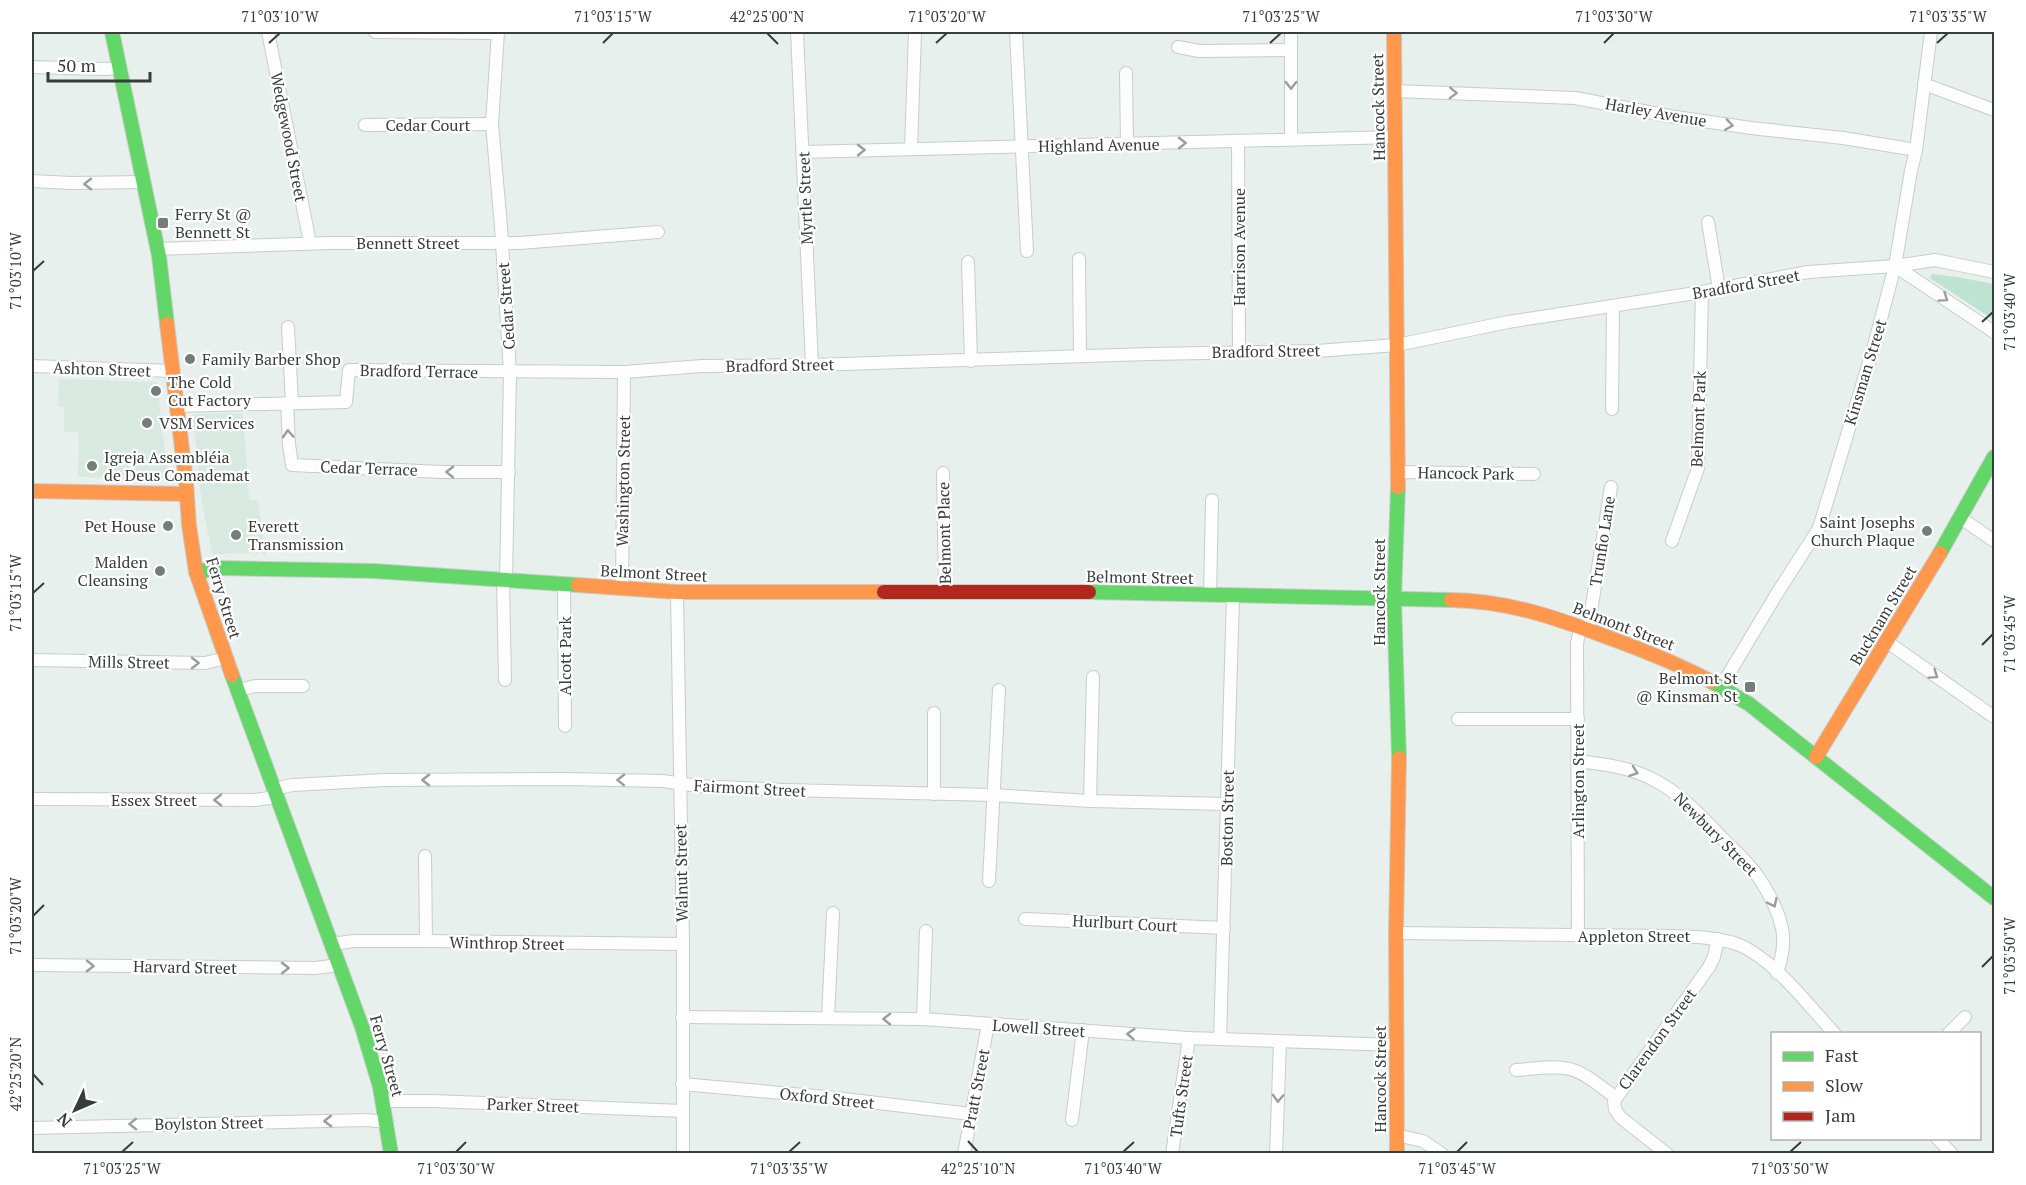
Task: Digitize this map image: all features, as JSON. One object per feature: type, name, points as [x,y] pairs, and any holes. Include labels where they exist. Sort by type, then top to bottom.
[{"type":"street","name":"Ferry Street","points":[[112,32],[158,249],[196,572],[274,793],[372,1058],[383,1101],[391,1154]]},
{"type":"street","name":"Wedgewood Street","points":[[268,32],[310,243]]},
{"type":"street","points":[[375,32],[498,32]]},
{"type":"street","name":"Cedar Street","points":[[498,32],[492,124],[510,373],[505,680]]},
{"type":"street","name":"Myrtle Street","points":[[797,32],[812,365]]},
{"type":"street","points":[[911,149],[915,32]]},
{"type":"street","points":[[1016,32],[1027,251]]},
{"type":"street","points":[[1291,32],[1291,139]]},
{"type":"street","name":"Hancock Street","points":[[1394,32],[1398,472],[1394,599],[1398,769],[1397,1154]]},
{"type":"street","name":"Kinsman Street","points":[[1722,685],[1819,528],[1873,349],[1895,266],[1916,150],[1931,32]]},
{"type":"street","points":[[1178,47],[1199,51],[1291,50]]},
{"type":"street","points":[[32,67],[119,68]]},
{"type":"street","points":[[1126,73],[1127,144]]},
{"type":"street","points":[[1924,84],[1995,110]]},
{"type":"street","name":"Harley Avenue","points":[[1394,91],[1575,98],[1669,116],[1843,138],[1916,150]]},
{"type":"street","name":"Cedar Court","points":[[364,125],[492,124]]},
{"type":"street","name":"Highland Avenue","points":[[803,152],[1395,137]]},
{"type":"street","name":"Harrison Avenue","points":[[1238,141],[1239,352]]},
{"type":"street","points":[[32,181],[144,182]]},
{"type":"street","points":[[1708,222],[1719,289]]},
{"type":"street","name":"Bennett Street","points":[[158,249],[310,243],[526,243],[658,232]]},
{"type":"street","points":[[1078,259],[1080,356]]},
{"type":"street","name":"Bradford Street","points":[[510,373],[624,372],[702,366],[1316,351],[1397,345],[1508,322],[1613,307],[1808,272],[1895,266],[1935,260],[1995,272]]},
{"type":"street","points":[[968,261],[971,361]]},
{"type":"street","points":[[1895,266],[1995,332]]},
{"type":"street","name":"Belmont Park","points":[[1672,541],[1698,468],[1702,292]]},
{"type":"street","points":[[1612,409],[1613,307]]},
{"type":"street","points":[[288,327],[289,403]]},
{"type":"street","name":"Ashton Street","points":[[32,366],[172,371]]},
{"type":"street","name":"Bradford Terrace","points":[[176,406],[346,402],[349,370],[510,373]]},
{"type":"street","name":"Washington Street","points":[[622,589],[624,372]]},
{"type":"street","name":"Cedar Terrace","points":[[289,403],[289,444],[292,465],[442,472],[509,472]]},
{"type":"street","name":"Bucknam Street","points":[[1816,757],[1961,518],[1995,457]]},
{"type":"street","name":"Hancock Park","points":[[1398,472],[1534,474]]},
{"type":"street","name":"Belmont Place","points":[[943,473],[945,592]]},
{"type":"street","name":"Trunfio Lane","points":[[1584,628],[1611,487]]},
{"type":"street","points":[[32,491],[186,494]]},
{"type":"street","points":[[1210,595],[1212,500]]},
{"type":"street","points":[[1961,518],[1995,542]]},
{"type":"street","name":"Belmont Street","points":[[196,572],[219,568],[374,571],[676,592],[1105,592],[1500,602],[1534,610],[1584,628],[1666,659],[1722,685],[1995,898]]},
{"type":"street","name":"Alcott Park","points":[[564,585],[565,726]]},
{"type":"street","name":"Walnut Street","points":[[676,592],[683,944],[683,1154]]},
{"type":"street","name":"Boston Street","points":[[1220,1039],[1233,596]]},
{"type":"street","name":"Arlington Street","points":[[1578,936],[1577,644],[1584,628]]},
{"type":"street","points":[[1886,641],[1995,717]]},
{"type":"street","name":"Mills Street","points":[[32,660],[199,663],[226,658]]},
{"type":"street","points":[[1090,801],[1093,677]]},
{"type":"street","points":[[238,690],[255,686],[303,686]]},
{"type":"street","points":[[989,881],[999,690]]},
{"type":"street","points":[[934,713],[934,794]]},
{"type":"street","points":[[1458,719],[1578,719]]},
{"type":"street","name":"Newbury Street","points":[[1577,761],[1624,768],[1652,778],[1670,788],[1743,859],[1764,886],[1779,917],[1784,952],[1777,973]]},
{"type":"street","name":"Fairmont Street","points":[[274,793],[293,785],[396,780],[663,781],[679,784],[785,790],[1227,804]]},
{"type":"street","name":"Essex Street","points":[[32,799],[255,800],[274,793]]},
{"type":"street","points":[[426,856],[426,941]]},
{"type":"street","points":[[828,1018],[833,913]]},
{"type":"street","name":"Hurlburt Court","points":[[1025,919],[1224,928]]},
{"type":"street","points":[[923,1020],[926,931]]},
{"type":"street","name":"Appleton Street","points":[[1396,933],[1673,936],[1718,939],[1753,953],[1777,973],[1833,1032]]},
{"type":"street","name":"Clarendon Street","points":[[1667,1154],[1618,1114],[1613,1105],[1615,1098],[1709,967],[1718,939]]},
{"type":"street","name":"Winthrop Street","points":[[331,944],[354,941],[426,941],[683,944]]},
{"type":"street","name":"Harvard Street","points":[[32,965],[315,968],[339,965]]},
{"type":"street","name":"Lowell Street","points":[[682,1017],[923,1020],[1189,1038],[1396,1045]]},
{"type":"street","points":[[1950,1032],[1965,1017]]},
{"type":"street","name":"Pratt Street","points":[[964,1154],[988,1024]]},
{"type":"street","points":[[1072,1120],[1083,1030]]},
{"type":"street","name":"Tufts Street","points":[[1172,1154],[1189,1038]]},
{"type":"street","points":[[1276,1154],[1280,1042]]},
{"type":"street","points":[[1516,1070],[1549,1067],[1571,1069],[1594,1082],[1615,1098]]},
{"type":"street","name":"Oxford Street","points":[[682,1084],[827,1097],[971,1114]]},
{"type":"street","name":"Parker Street","points":[[383,1101],[682,1111]]},
{"type":"street","name":"Boylston Street","points":[[32,1128],[366,1120],[387,1122]]},
{"type":"street","points":[[1396,1136],[1426,1143],[1442,1154]]},
{"type":"street","points":[[1939,1140],[1952,1154]]},
{"type":"shaded area","points":[[59,379],[157,382],[168,479],[78,477],[79,432],[64,432],[64,407],[58,406]]},
{"type":"shaded area","points":[[243,413],[249,499],[258,501],[266,555],[261,553],[212,554],[201,498],[193,414]]},
{"type":"green space","points":[[1932,274],[1994,284],[1994,320],[1930,278]]},
{"type":"traffic: fast","points":[[112,32],[159,256],[167,324]]},
{"type":"traffic: fast","points":[[1940,553],[1994,457]]},
{"type":"traffic: fast","points":[[1398,487],[1394,599],[1399,758]]},
{"type":"traffic: fast","points":[[196,572],[219,568],[374,571],[578,585]]},
{"type":"traffic: fast","points":[[1089,592],[1451,600]]},
{"type":"traffic: fast","points":[[232,675],[362,1027],[380,1087],[391,1154]]},
{"type":"traffic: fast","points":[[1712,682],[1749,704],[1994,898]]},
{"type":"traffic: slow","points":[[1394,32],[1398,487]]},
{"type":"traffic: slow","points":[[167,324],[196,572],[232,675]]},
{"type":"traffic: slow","points":[[32,491],[186,494]]},
{"type":"traffic: slow","points":[[1816,757],[1940,553]]},
{"type":"traffic: slow","points":[[578,585],[677,592],[884,592]]},
{"type":"traffic: slow","points":[[1451,600],[1492,603],[1530,611],[1647,652],[1712,682]]},
{"type":"traffic: slow","points":[[1397,1154],[1396,933],[1399,758]]},
{"type":"traffic: jam","points":[[884,592],[1089,592]]},
{"type":"place","name":"Ferry St @ Bennett St","points":[[163,223]]},
{"type":"place","name":"Family Barber Shop","points":[[190,359]]},
{"type":"place","name":"The Cold Cut Factory","points":[[156,391]]},
{"type":"place","name":"VSM Services","points":[[147,423]]},
{"type":"place","name":"Igreja Assembléia de Deus Comademat","points":[[92,466]]},
{"type":"place","name":"Pet House","points":[[168,526]]},
{"type":"place","name":"Saint Josephs Church Plaque","points":[[1927,531]]},
{"type":"place","name":"Everett Transmission","points":[[236,535]]},
{"type":"place","name":"Malden Cleansing","points":[[160,571]]},
{"type":"place","name":"Belmont St @ Kinsman St","points":[[1750,687]]}]
